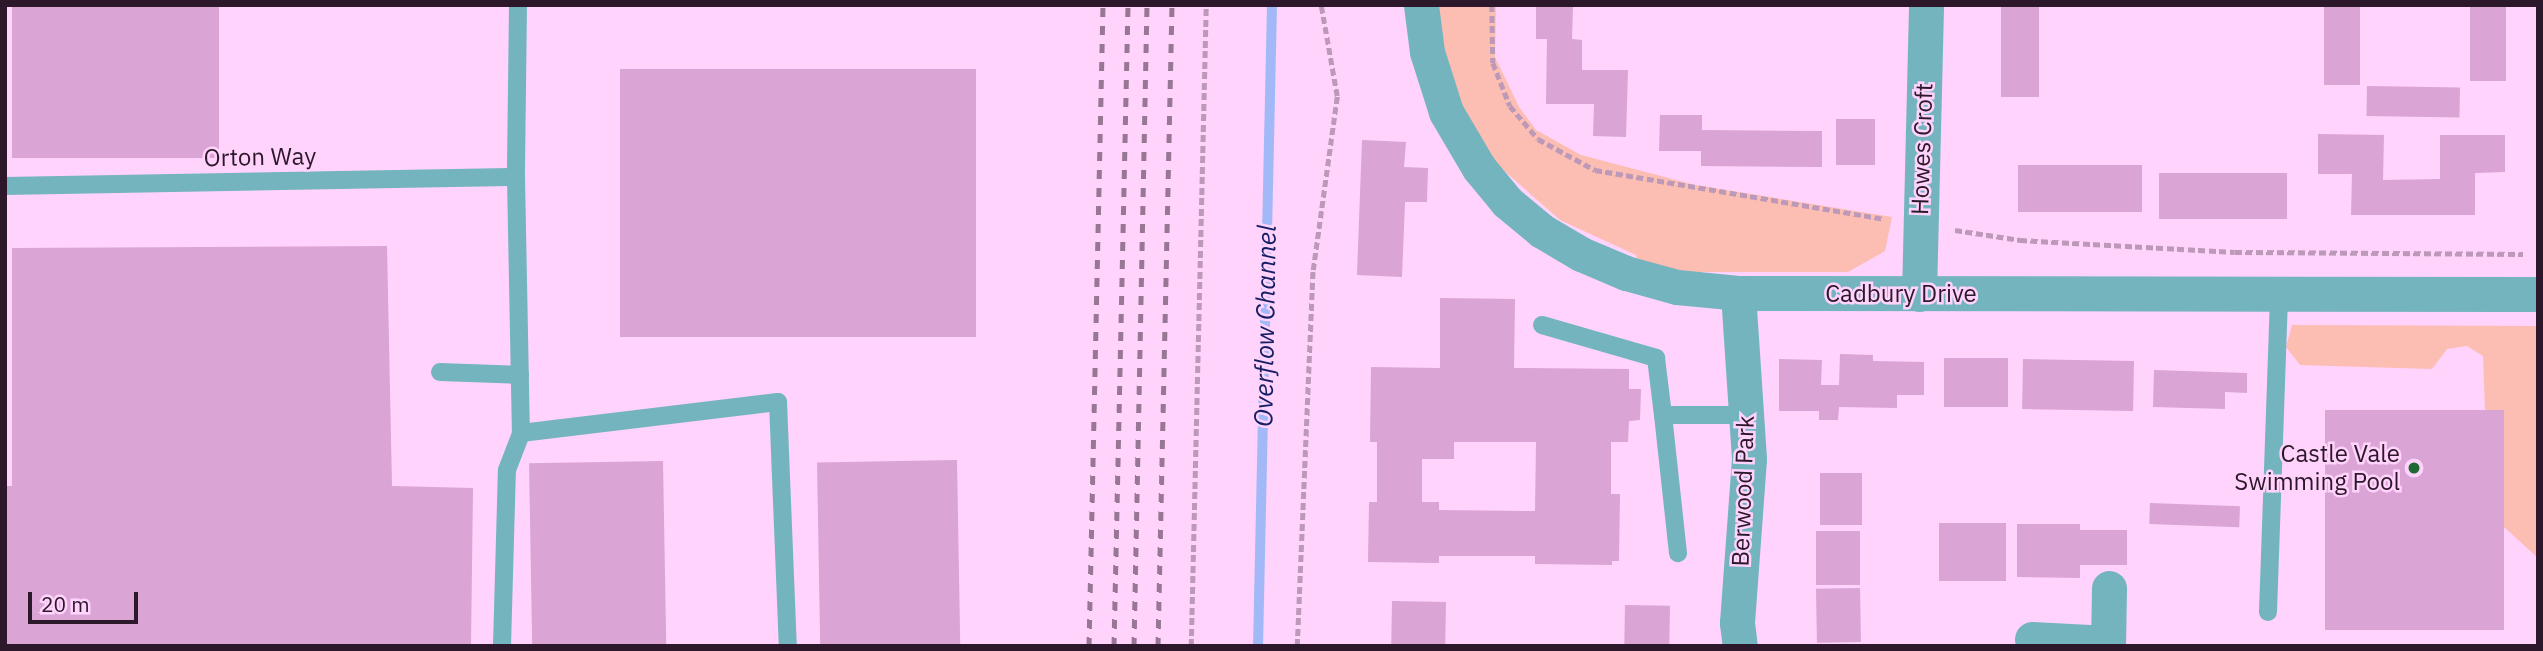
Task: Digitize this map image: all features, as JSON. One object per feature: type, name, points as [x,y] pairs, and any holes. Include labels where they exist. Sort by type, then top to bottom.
[{"type":"street","name":"Cadbury Drive","points":[[1421,5],[1427,52],[1446,112],[1479,169],[1507,202],[1542,231],[1580,254],[1626,273],[1677,287],[1738,293],[2538,294]]},
{"type":"street","name":"Howes Croft","points":[[1919,294],[1926,5]]},
{"type":"street","name":"Berwood Park","points":[[1738,293],[1749,459],[1737,623],[1740,646]]},
{"type":"street","points":[[2032,639],[2108,645],[2109,588]]},
{"type":"lane","points":[[502,646],[507,470],[521,433],[516,177],[518,5]]},
{"type":"lane","name":"Orton Way","points":[[5,186],[516,177]]},
{"type":"lane","points":[[2268,612],[2279,294]]},
{"type":"lane","points":[[1542,325],[1656,358],[1678,553]]},
{"type":"lane","points":[[440,372],[520,375]]},
{"type":"lane","points":[[521,433],[778,402],[788,646]]},
{"type":"lane","points":[[1663,415],[1746,415]]},
{"type":"path","points":[[1191,646],[1206,5]]},
{"type":"path","points":[[1297,646],[1313,270],[1337,96],[1321,5]]},
{"type":"path","points":[[1492,5],[1493,63],[1510,106],[1538,139],[1595,170],[2020,240],[2235,252],[2524,254]]},
{"type":"shaded area","points":[[1438,5],[1496,5],[1495,57],[1519,107],[1536,130],[1581,155],[1695,185],[1892,217],[1885,251],[1848,272],[1687,272],[1638,265],[1636,255],[1560,220],[1492,160],[1452,102],[1458,92],[1439,32]]},
{"type":"shaded area","points":[[2292,325],[2538,326],[2538,558],[2504,527],[2504,411],[2485,410],[2483,356],[2467,346],[2447,349],[2432,369],[2300,365],[2286,347]]},
{"type":"building","points":[[12,5],[219,5],[219,158],[12,158]]},
{"type":"building","points":[[1536,5],[1573,5],[1572,39],[1582,40],[1582,70],[1628,70],[1626,137],[1593,136],[1594,104],[1546,104],[1547,39],[1536,39]]},
{"type":"building","points":[[2001,5],[2039,5],[2039,97],[2001,97]]},
{"type":"building","points":[[2324,5],[2360,5],[2360,85],[2324,85]]},
{"type":"building","points":[[2470,5],[2506,5],[2506,81],[2470,81]]},
{"type":"building","points":[[620,69],[976,69],[976,337],[620,337]]},
{"type":"building","points":[[2367,86],[2460,88],[2459,118],[2366,116]]},
{"type":"building","points":[[1660,115],[1702,115],[1702,130],[1822,131],[1822,167],[1701,166],[1701,151],[1659,151]]},
{"type":"building","points":[[1836,119],[1875,119],[1875,165],[1836,165]]},
{"type":"building","points":[[2318,134],[2384,135],[2383,180],[2440,179],[2440,135],[2505,135],[2505,172],[2475,173],[2475,215],[2351,215],[2352,174],[2318,174]]},
{"type":"building","points":[[1362,140],[1406,142],[1404,167],[1428,168],[1427,202],[1405,202],[1402,277],[1357,275]]},
{"type":"building","points":[[2018,165],[2142,165],[2142,212],[2018,212]]},
{"type":"building","points":[[2159,173],[2287,173],[2287,219],[2159,219]]},
{"type":"building","points":[[387,246],[392,486],[473,488],[471,646],[5,646],[5,486],[12,486],[12,248]]},
{"type":"building","points":[[1440,298],[1515,299],[1514,368],[1629,369],[1629,389],[1641,389],[1640,420],[1629,421],[1628,442],[1611,442],[1611,494],[1620,494],[1619,561],[1612,561],[1612,565],[1535,564],[1535,556],[1439,556],[1439,563],[1368,562],[1369,502],[1377,502],[1377,442],[1370,442],[1371,367],[1440,368]],"holes":[[[1454,442],[1536,442],[1535,511],[1439,510],[1439,502],[1422,502],[1422,459],[1454,459]]]},
{"type":"building","points":[[1840,354],[1873,355],[1873,361],[1924,362],[1924,395],[1897,395],[1897,408],[1839,407],[1838,420],[1819,420],[1819,411],[1779,411],[1779,359],[1822,360],[1821,385],[1839,385]]},
{"type":"building","points":[[1944,358],[2008,358],[2008,407],[1944,407]]},
{"type":"building","points":[[2023,359],[2134,361],[2133,411],[2022,409]]},
{"type":"building","points":[[2154,370],[2247,373],[2247,393],[2225,392],[2225,409],[2153,407]]},
{"type":"building","name":"Castle Vale Swimming Pool","points":[[2325,410],[2504,410],[2504,630],[2325,630]]},
{"type":"building","points":[[957,460],[960,646],[820,646],[817,462]]},
{"type":"building","points":[[663,461],[666,646],[532,646],[529,463]]},
{"type":"building","points":[[1820,473],[1862,473],[1862,525],[1820,525]]},
{"type":"building","points":[[2150,503],[2240,506],[2239,527],[2149,524]]},
{"type":"building","points":[[1939,523],[2006,523],[2006,581],[1939,581]]},
{"type":"building","points":[[2017,524],[2080,524],[2080,530],[2127,530],[2127,565],[2080,565],[2080,578],[2017,577]]},
{"type":"building","points":[[1816,531],[1860,531],[1860,585],[1816,585]]},
{"type":"building","points":[[1860,588],[1861,642],[1817,643],[1816,589]]},
{"type":"building","points":[[1392,601],[1446,602],[1445,646],[1391,646]]},
{"type":"building","points":[[1625,605],[1670,606],[1669,646],[1624,646]]},
{"type":"waterway","name":"Overflow Channel","points":[[1258,646],[1272,5]]},
{"type":"railway","points":[[1089,646],[1103,5]]},
{"type":"railway","points":[[1114,646],[1128,5]]},
{"type":"railway","points":[[1134,646],[1147,5]]},
{"type":"railway","points":[[1158,646],[1172,5]]},
{"type":"place","name":"Castle Vale Swimming Pool","points":[[2414,468]]}]
